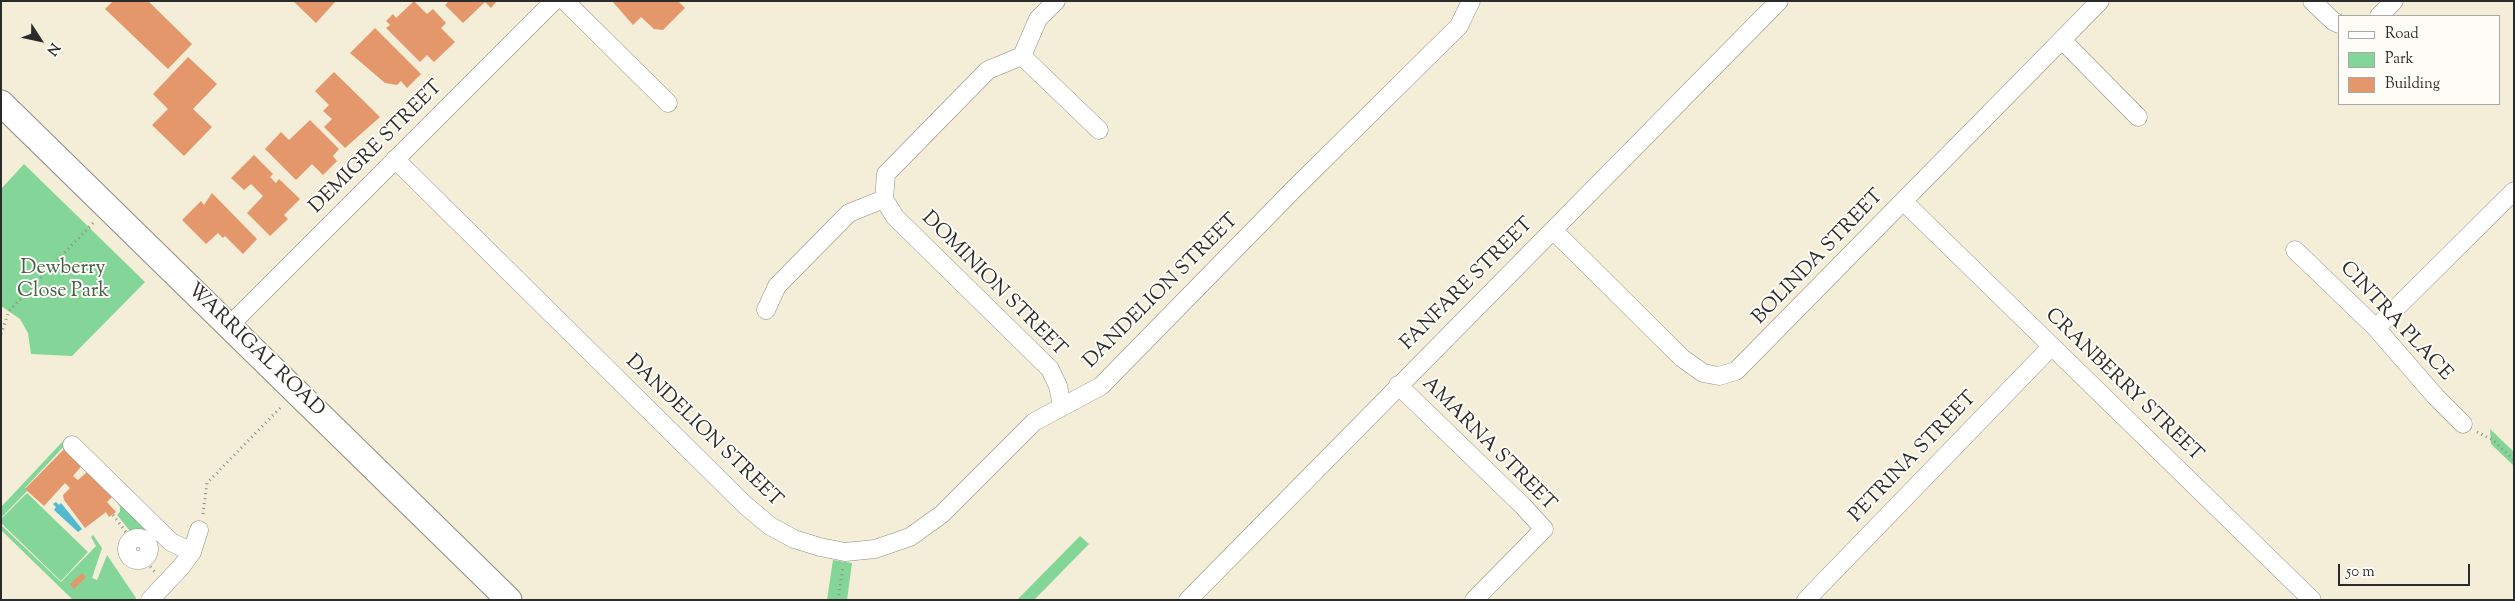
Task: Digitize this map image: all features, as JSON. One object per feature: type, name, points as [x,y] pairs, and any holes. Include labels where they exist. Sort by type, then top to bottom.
[{"type":"main road","name":"WARRIGAL ROAD","points":[[1,103],[509,600]]},
{"type":"street","name":"DEMIGRE STREET","points":[[230,325],[554,1]]},
{"type":"street","points":[[565,1],[668,103]]},
{"type":"street","points":[[766,310],[778,286],[849,214],[884,199],[886,174],[988,70],[1022,56],[1038,19],[1056,1]]},
{"type":"street","name":"DANDELION STREET","points":[[395,160],[745,505],[770,526],[794,539],[845,552],[875,549],[910,537],[942,514],[1034,422],[1101,386],[1294,189],[1459,26],[1471,1]]},
{"type":"street","name":"FANFARE STREET","points":[[1188,600],[1398,385],[1779,1]]},
{"type":"street","name":"BOLINDA STREET","points":[[1553,230],[1682,358],[1703,373],[1719,376],[1736,371],[1753,356],[2100,1]]},
{"type":"street","points":[[2312,1],[2338,23]]},
{"type":"street","points":[[2380,15],[2394,1]]},
{"type":"street","points":[[2062,40],[2138,117]]},
{"type":"street","points":[[1022,56],[1099,130]]},
{"type":"street","points":[[2376,328],[2514,191]]},
{"type":"street","name":"DOMINION STREET","points":[[884,199],[895,217],[1050,369],[1058,386],[1062,406]]},
{"type":"street","name":"CRANBERRY STREET","points":[[1904,202],[2312,600]]},
{"type":"street","name":"CINTRA PLACE","points":[[2296,250],[2376,328],[2436,397],[2463,424]]},
{"type":"street","name":"PETRINA STREET","points":[[1806,600],[2052,346]]},
{"type":"street","name":"AMARNA STREET","points":[[1398,385],[1523,506],[1544,529],[1474,600]]},
{"type":"street","points":[[72,445],[171,542],[192,552]]},
{"type":"street","points":[[150,600],[181,567],[192,552],[199,530]]},
{"type":"street","points":[[132,540],[143,539],[150,548],[171,542]]},
{"type":"path","points":[[1,334],[8,311],[94,222]]},
{"type":"path","points":[[199,530],[207,483],[296,391]]},
{"type":"path","points":[[2463,424],[2493,440],[2514,460]]},
{"type":"path","points":[[113,515],[132,540]]},
{"type":"path","points":[[838,600],[845,552]]},
{"type":"green space","name":"Dewberry Close Park","points":[[24,164],[145,282],[72,356],[31,354],[28,333],[20,319],[1,306],[1,189]]},
{"type":"green space","points":[[2490,429],[2514,452],[2514,466],[2491,444]]},
{"type":"green space","points":[[65,439],[68,442],[25,488],[27,491],[1,518],[1,507]]},
{"type":"green space","points":[[27,493],[88,552],[61,581],[1,523],[1,519]]},
{"type":"green space","points":[[115,498],[160,537],[152,540],[142,535],[134,536],[117,515],[120,512],[120,507]]},
{"type":"green space","points":[[1,525],[61,582],[96,546],[91,537],[93,535],[102,548],[92,578],[97,580],[107,555],[136,598],[134,600],[73,600],[1,530]]},
{"type":"green space","points":[[1080,536],[1089,544],[1034,600],[1017,600]]},
{"type":"green space","points":[[833,560],[852,563],[847,600],[827,600]]},
{"type":"water","points":[[56,502],[59,505],[61,503],[82,529],[78,532],[54,510],[56,507],[53,504]]},
{"type":"building","points":[[113,1],[148,1],[192,44],[168,69],[105,9]]},
{"type":"building","points":[[293,1],[336,1],[316,23]]},
{"type":"building","points":[[414,1],[427,14],[433,9],[446,23],[441,28],[455,42],[434,62],[427,55],[420,62],[386,28],[390,25],[386,21],[393,14],[396,18]]},
{"type":"building","points":[[449,1],[497,1],[491,8],[485,2],[463,23],[445,5]]},
{"type":"building","points":[[612,1],[678,1],[685,8],[663,30],[654,29],[641,17],[633,25]]},
{"type":"building","points":[[375,28],[421,74],[407,88],[401,81],[397,85],[385,83],[350,53]]},
{"type":"building","points":[[188,57],[217,84],[193,109],[212,127],[184,156],[152,125],[168,109],[153,94]]},
{"type":"building","points":[[334,72],[380,117],[345,148],[324,127],[332,119],[323,111],[329,105],[315,91]]},
{"type":"building","points":[[310,120],[339,149],[333,156],[337,161],[323,175],[312,164],[296,180],[265,149],[281,132],[289,140]]},
{"type":"building","points":[[254,155],[273,174],[270,177],[276,183],[279,179],[300,199],[284,215],[288,219],[270,236],[247,213],[263,196],[251,184],[244,190],[231,178]]},
{"type":"building","points":[[212,193],[257,239],[243,254],[225,236],[223,238],[218,233],[206,244],[182,220],[201,201],[204,205]]},
{"type":"building","points":[[67,446],[85,462],[73,476],[78,480],[87,472],[113,496],[107,502],[116,512],[109,517],[106,512],[85,528],[64,500],[63,495],[70,488],[65,483],[44,506],[25,489]]},
{"type":"building","points":[[82,573],[86,577],[74,589],[70,584]]}]
